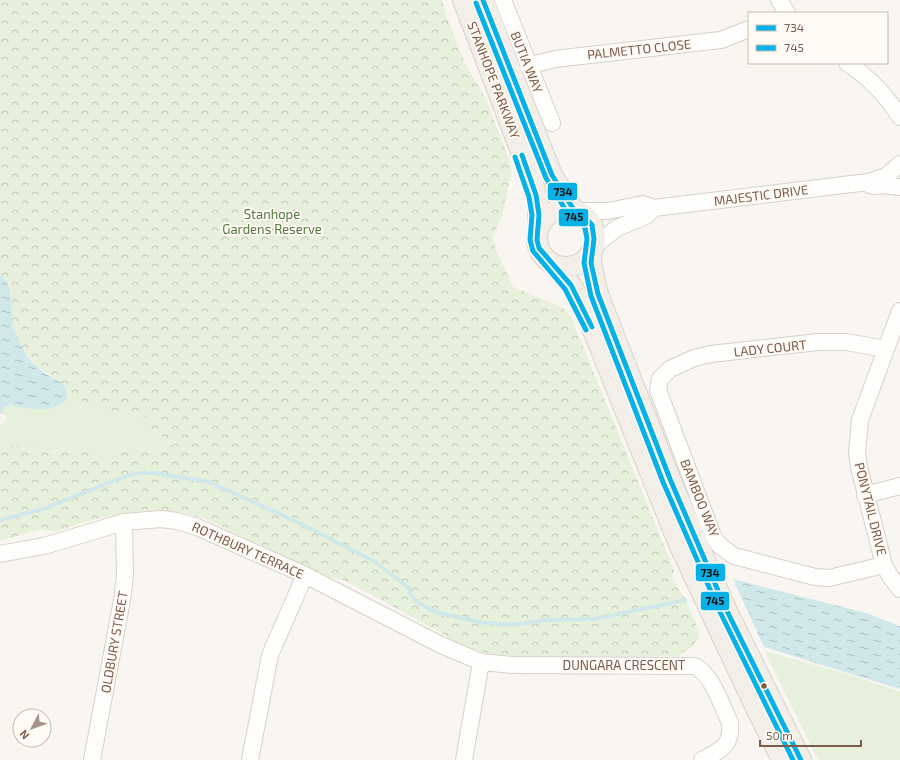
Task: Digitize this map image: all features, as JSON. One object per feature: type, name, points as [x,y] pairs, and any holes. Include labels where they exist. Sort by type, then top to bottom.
[{"type":"main road","name":"STANHOPE PARKWAY","points":[[463,0],[533,183],[538,205],[538,229]]},
{"type":"main road","name":"STANHOPE PARKWAY","points":[[483,0],[552,175],[575,210]]},
{"type":"main road","points":[[782,760],[753,702],[678,542],[584,308],[571,285],[544,256],[539,248],[537,240],[538,229],[549,214],[561,209],[575,210],[588,219],[592,225],[594,232],[591,263],[598,294],[670,479],[726,609],[801,760]]},
{"type":"main road","points":[[552,263],[560,266],[575,265],[588,257],[592,248]]},
{"type":"street","name":"BUTIA WAY","points":[[503,0],[528,66],[552,123]]},
{"type":"street","name":"PALMETTO CLOSE","points":[[528,66],[555,59],[721,40],[748,29]]},
{"type":"street","points":[[848,64],[873,83],[886,97],[900,117]]},
{"type":"street","name":"MAJESTIC DRIVE","points":[[575,210],[608,210],[643,204],[654,208],[868,182],[886,176],[900,164]]},
{"type":"street","points":[[900,164],[898,176],[900,182]]},
{"type":"street","name":"MAJESTIC DRIVE","points":[[868,182],[873,186],[883,185],[900,187]]},
{"type":"street","name":"MAJESTIC DRIVE","points":[[592,248],[617,228],[646,216],[654,208]]},
{"type":"street","name":"PONYTAIL DRIVE","points":[[900,311],[860,420],[858,452],[859,467],[865,495],[884,565],[900,589]]},
{"type":"street","name":"LADY COURT","points":[[660,379],[678,364],[711,354],[818,342],[846,342],[886,349]]},
{"type":"street","name":"BAMBOO WAY","points":[[660,379],[658,390],[713,536],[726,552],[734,556],[815,577],[842,576],[884,565]]},
{"type":"street","points":[[865,495],[900,486]]},
{"type":"street","name":"ROTHBURY TERRACE","points":[[0,554],[44,546],[124,522],[161,519],[177,521],[196,527],[305,575],[440,645],[481,662]]},
{"type":"street","name":"OLDBURY STREET","points":[[92,760],[122,600],[125,576],[124,522]]},
{"type":"street","points":[[250,760],[270,655],[305,575]]},
{"type":"street","points":[[464,760],[481,662]]},
{"type":"street","name":"DUNGARA CRESCENT","points":[[481,662],[513,665],[694,666],[702,670],[708,678],[730,723],[729,738],[726,745],[702,760]]},
{"type":"green space","name":"Stanhope Gardens Reserve","points":[[0,0],[442,0],[446,15],[465,64],[486,99],[511,164],[511,175],[502,216],[493,237],[496,250],[513,287],[563,308],[571,317],[674,570],[672,578],[683,595],[699,631],[699,637],[692,647],[677,656],[519,657],[486,653],[458,644],[440,632],[344,580],[327,577],[205,519],[180,512],[160,510],[128,513],[87,521],[56,532],[41,529],[0,541],[0,441],[11,446],[32,446],[45,453],[65,450],[72,453],[81,448],[97,459],[104,461],[122,450],[133,448],[149,452],[157,449],[162,450],[177,443],[154,433],[150,428],[151,422],[154,419],[125,415],[105,410],[86,403],[78,398],[61,382],[36,365],[25,353],[17,338],[14,328],[10,293],[5,280],[0,274]]},
{"type":"green space","points":[[65,385],[73,393],[95,405],[119,412],[155,419],[163,437],[177,444],[162,450],[157,449],[149,452],[133,448],[122,450],[104,461],[93,457],[90,453],[72,453],[57,450],[47,454],[42,453],[0,485],[0,425],[6,421],[7,416],[2,414],[2,410],[7,405],[17,406],[68,393]]},
{"type":"green space","points":[[765,651],[857,677],[900,692],[900,760],[818,760]]},
{"type":"water","points":[[0,274],[5,280],[10,293],[14,329],[18,340],[28,357],[36,366],[64,385],[66,388],[67,398],[61,404],[47,409],[7,405],[2,410],[2,414],[0,414]]},
{"type":"water","points":[[733,579],[866,613],[900,626],[900,689],[764,647]]},
{"type":"waterway","points":[[0,520],[43,509],[123,477],[139,473],[154,473],[209,482],[299,523],[375,562],[409,588],[411,595],[417,602],[436,612],[479,622],[510,625],[549,620],[595,619],[685,600]]},
{"type":"transit line","name":"734","points":[[483,0],[552,175],[574,210],[582,214],[592,225],[594,239],[591,263],[598,294],[670,479],[726,609],[801,760]]},
{"type":"transit line","name":"745","points":[[476,3],[546,178],[568,214],[578,220],[585,228],[587,239],[584,263],[591,296],[663,482],[720,612],[793,760]]},
{"type":"transit line","name":"734","points":[[522,155],[536,195],[539,215],[537,240],[539,248],[571,285],[592,327]]},
{"type":"transit line","name":"745","points":[[515,157],[529,197],[532,215],[530,240],[533,251],[565,289],[586,330]]}]
